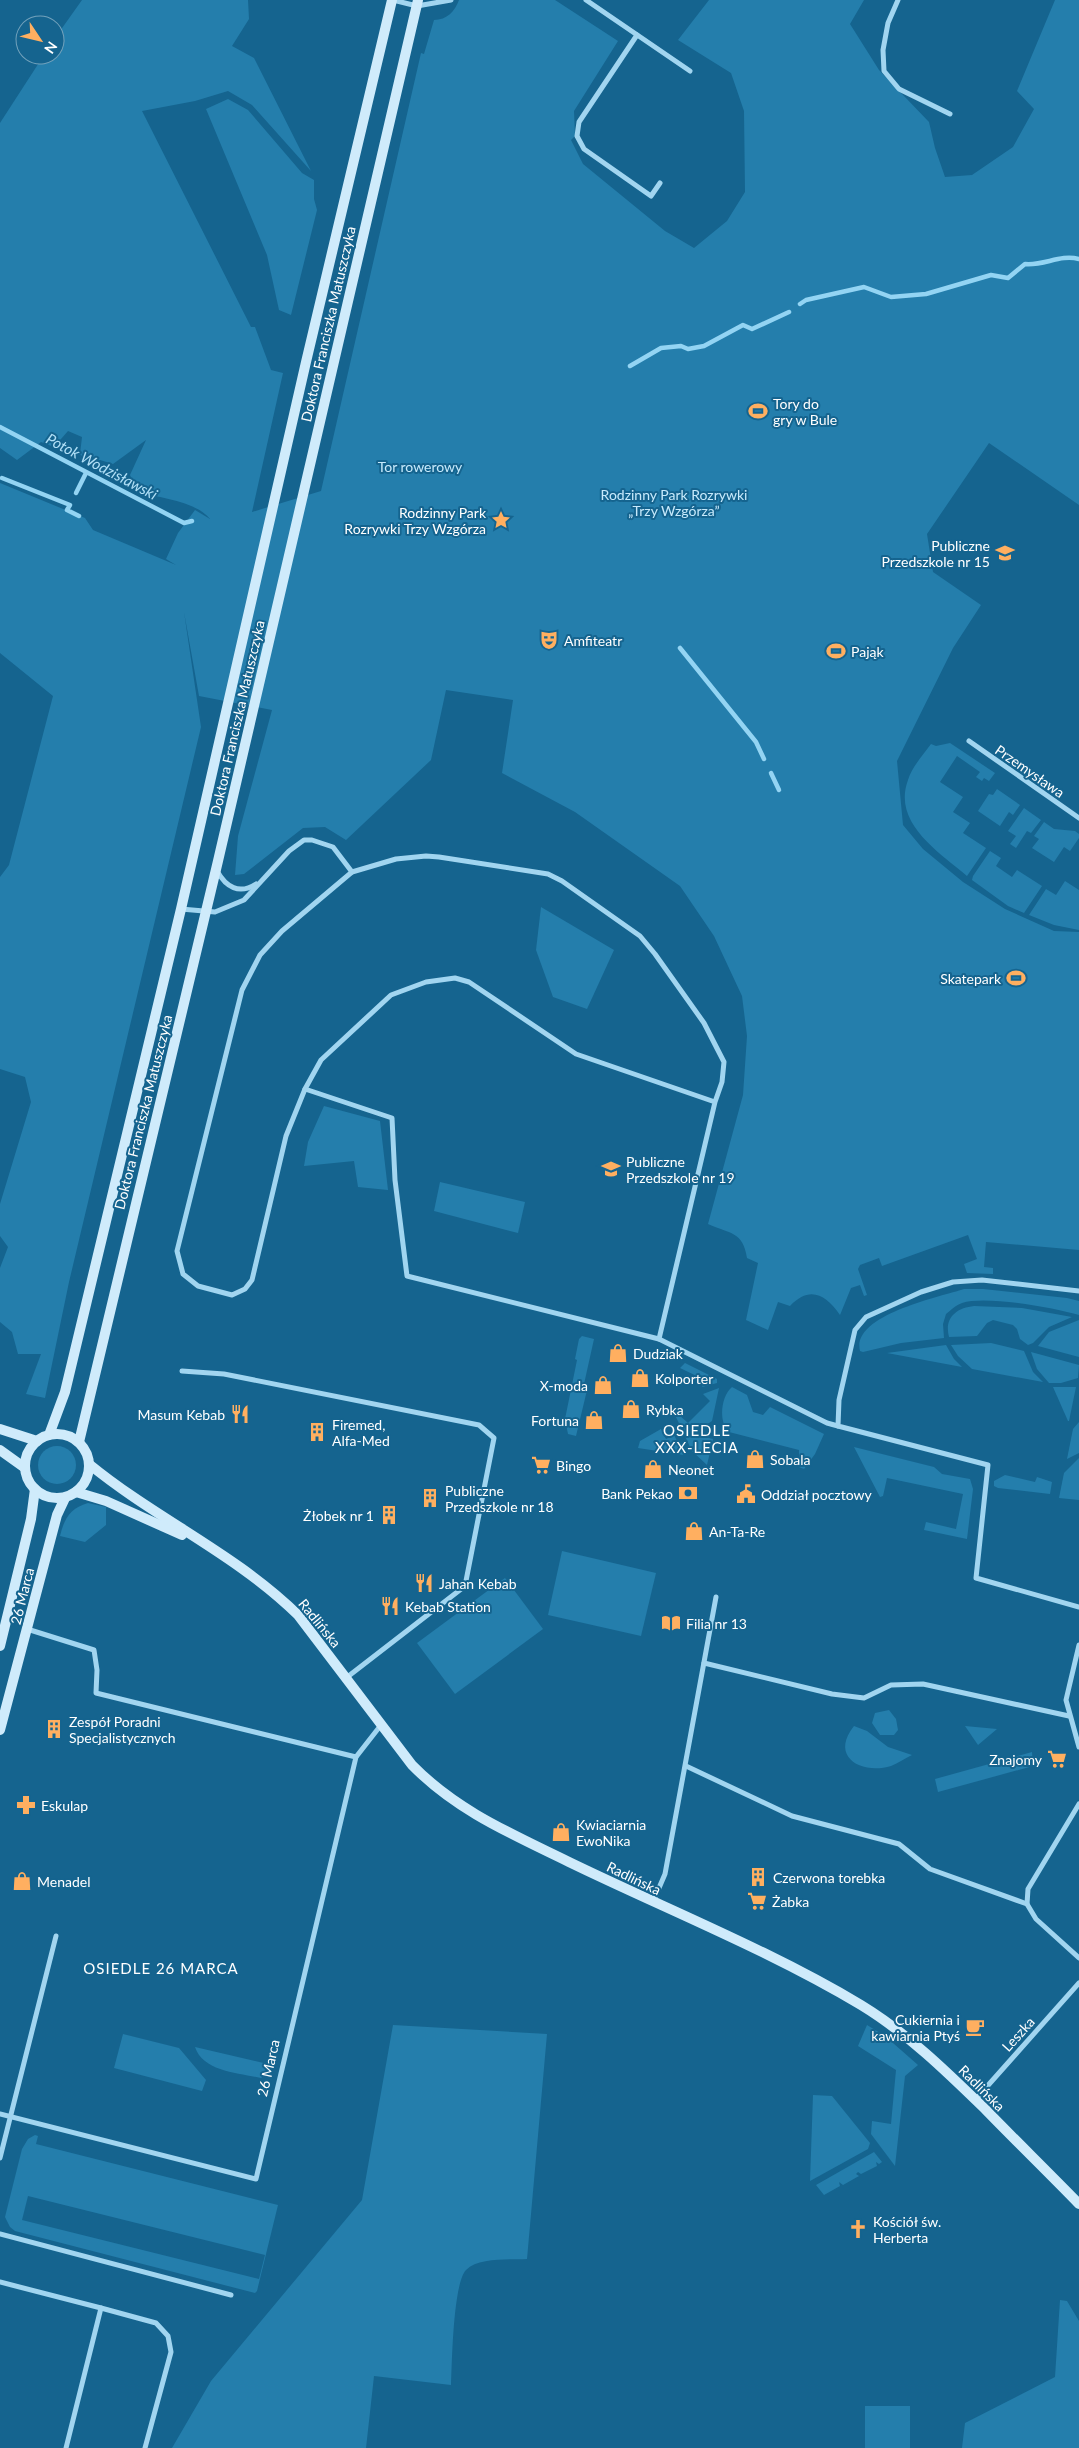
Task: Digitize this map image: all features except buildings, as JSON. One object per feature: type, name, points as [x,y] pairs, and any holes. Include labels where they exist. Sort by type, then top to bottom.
[{"type":"main road","name":"Doktora Franciszka Matuszczyka","points":[[49,1435],[65,1392],[181,909],[306,362],[392,0]]},
{"type":"main road","name":"Doktora Franciszka Matuszczyka","points":[[79,1442],[216,869],[417,3]]},
{"type":"main road","points":[[0,1429],[37,1441]]},
{"type":"main road","points":[[65,1434],[79,1442],[88,1456],[90,1464],[84,1484],[76,1492],[65,1498],[44,1496],[35,1489],[27,1477],[25,1468],[29,1451],[37,1441],[49,1435],[65,1434]]},
{"type":"main road","points":[[0,1450],[25,1468]]},
{"type":"main road","name":"Radlińska","points":[[90,1464],[206,1545],[236,1563],[282,1599],[298,1615],[424,1777],[461,1807],[518,1838],[796,1971],[860,2005],[891,2025],[929,2056],[1079,2204]]},
{"type":"main road","name":"26 Marca","points":[[0,1646],[31,1519],[35,1489]]},
{"type":"main road","name":"Radlińska","points":[[76,1492],[106,1500],[206,1545]]},
{"type":"main road","name":"26 Marca","points":[[0,1730],[57,1515],[65,1498]]},
{"type":"street","points":[[392,0],[417,3],[451,0]]},
{"type":"street","points":[[586,0],[690,70]]},
{"type":"street","points":[[898,0],[888,23],[883,50],[884,71],[899,90],[950,114]]},
{"type":"street","points":[[637,34],[579,122],[577,136],[584,149],[651,196],[660,183]]},
{"type":"street","name":"Przemysława","points":[[969,742],[1079,818]]},
{"type":"street","points":[[181,909],[205,912],[227,909],[244,900],[289,851],[304,840],[312,840],[333,847],[352,872]]},
{"type":"street","points":[[659,1339],[715,1102],[722,1082],[724,1062],[704,1023],[640,936],[562,881],[548,874],[426,856],[396,860],[352,872],[282,931],[260,955],[242,990],[177,1250],[183,1274],[198,1286],[232,1295],[245,1289],[252,1280],[286,1136],[305,1089],[321,1060],[391,995],[426,982],[455,978],[469,982],[576,1054],[715,1102]]},
{"type":"street","points":[[216,869],[224,882],[238,890],[248,889],[261,881]]},
{"type":"street","points":[[305,1089],[392,1118],[395,1180],[407,1276],[580,1321],[659,1339],[818,1418],[838,1426],[988,1465],[976,1578],[1079,1607]]},
{"type":"street","points":[[838,1426],[840,1400],[855,1330],[866,1317],[921,1292],[952,1282],[982,1280],[1079,1291]]},
{"type":"street","points":[[182,1371],[224,1374],[479,1425],[494,1438],[465,1586],[346,1679]]},
{"type":"street","points":[[652,1902],[665,1874],[716,1597]]},
{"type":"street","points":[[27,1629],[94,1650],[97,1670],[96,1693],[356,1757]]},
{"type":"street","points":[[1079,1645],[1066,1700],[1079,1747]]},
{"type":"street","points":[[704,1663],[832,1694],[864,1698],[891,1685],[922,1684],[1069,1716]]},
{"type":"street","name":"26 Marca","points":[[0,2114],[256,2179],[356,1757],[382,1725]]},
{"type":"street","points":[[686,1766],[792,1816],[898,1844],[930,1869],[1027,1904]]},
{"type":"street","points":[[1079,1804],[1028,1889],[1027,1904],[1036,1919],[1079,1958]]},
{"type":"street","points":[[0,2158],[56,1936]]},
{"type":"street","name":"Leszka","points":[[975,2100],[1079,1983]]},
{"type":"street","points":[[0,2234],[231,2295]]},
{"type":"street","points":[[0,2282],[156,2323],[168,2336],[171,2352],[145,2448]]},
{"type":"street","points":[[66,2448],[101,2308]]},
{"type":"green space","name":"Rodzinny Park Rozrywki „Trzy Wzgórza”","points":[[82,0],[248,0],[249,19],[232,46],[254,58],[311,171],[252,105],[228,91],[195,101],[142,111],[251,327],[255,327],[271,370],[283,373],[252,512],[321,491],[421,53],[424,54],[434,20],[439,20],[450,14],[459,0],[555,0],[618,41],[574,111],[575,136],[571,140],[583,164],[665,231],[694,248],[727,221],[745,192],[744,111],[731,73],[678,40],[709,0],[864,0],[850,24],[879,70],[929,122],[935,148],[945,177],[972,175],[1013,147],[1034,109],[1017,91],[1055,0],[1079,0],[1079,505],[989,443],[927,534],[933,572],[981,605],[953,648],[897,761],[903,825],[923,849],[963,882],[1005,909],[1054,931],[1079,932],[1079,1250],[986,1242],[984,1267],[993,1268],[993,1274],[967,1273],[964,1264],[977,1259],[968,1235],[882,1266],[879,1258],[860,1265],[858,1269],[867,1295],[864,1296],[860,1285],[851,1288],[840,1315],[829,1302],[817,1295],[811,1294],[797,1300],[790,1306],[778,1302],[768,1330],[746,1320],[758,1263],[747,1258],[739,1238],[708,1224],[743,1095],[747,1036],[742,996],[714,936],[680,886],[575,812],[502,773],[513,700],[446,690],[431,760],[346,840],[325,827],[303,828],[244,874],[235,875],[238,836],[272,710],[199,696],[184,612],[201,727],[69,1282],[45,1398],[26,1394],[41,1354],[18,1354],[12,1332],[0,1322],[0,1268],[8,1247],[0,1236],[0,1204],[31,1102],[25,1077],[0,1069],[0,877],[9,865],[53,696],[0,653],[0,483],[85,518],[93,530],[176,565],[166,559],[178,533],[195,510],[210,519],[204,513],[187,504],[138,492],[130,475],[146,440],[113,464],[100,460],[91,466],[80,454],[82,437],[68,431],[54,447],[41,442],[17,460],[0,448],[0,123],[38,65],[65,65],[65,24]]},
{"type":"green space","points":[[228,99],[248,110],[302,173],[314,180],[314,199],[317,210],[291,315],[279,310],[267,255],[206,109]]},
{"type":"green space","points":[[950,743],[995,773],[989,781],[984,778],[982,781],[976,777],[980,772],[957,756],[940,782],[963,797],[953,812],[970,823],[963,833],[986,848],[967,876],[921,835],[912,823],[907,810],[905,795],[910,775],[931,744],[936,746]]},
{"type":"green space","points":[[997,789],[1020,805],[1013,815],[1009,812],[1000,826],[978,811],[989,794],[993,795]]},
{"type":"green space","points":[[1024,808],[1041,820],[1031,833],[1027,831],[1016,848],[1010,844],[1016,836],[1008,831]]},
{"type":"green space","points":[[1044,822],[1054,829],[1075,831],[1079,834],[1079,838],[1070,851],[1064,847],[1054,862],[1032,848],[1039,839],[1034,836]]},
{"type":"green space","points":[[990,851],[1001,858],[996,866],[1012,877],[1017,870],[1042,886],[1024,913],[1008,906],[972,880]]},
{"type":"green space","points":[[1065,881],[1079,890],[1079,930],[1054,925],[1029,915],[1046,889],[1056,895]]},
{"type":"green space","points":[[541,907],[614,950],[587,1009],[553,997],[536,950]]},
{"type":"green space","points":[[324,1106],[380,1121],[388,1190],[358,1187],[354,1161],[304,1166],[308,1142]]},
{"type":"green space","points":[[440,1182],[525,1202],[518,1233],[434,1211]]},
{"type":"green space","points":[[964,1289],[983,1289],[1067,1298],[1079,1301],[1079,1315],[1020,1303],[973,1301],[962,1303],[946,1314],[943,1324],[944,1338],[901,1343],[863,1352],[860,1351],[861,1338],[869,1327],[883,1318],[918,1303]]},
{"type":"green space","points":[[974,1306],[1022,1308],[1072,1317],[1049,1327],[1033,1343],[1028,1345],[1020,1339],[1017,1329],[1013,1325],[993,1320],[987,1323],[977,1336],[949,1337],[948,1324],[953,1315],[962,1309]]},
{"type":"green space","points":[[1079,1320],[1079,1357],[1038,1346],[1049,1332]]},
{"type":"green space","points":[[582,1336],[594,1339],[584,1384],[588,1386],[576,1436],[568,1434],[565,1419],[577,1360],[575,1359],[579,1339]]},
{"type":"green space","points":[[991,1343],[1024,1351],[1033,1372],[1043,1382],[972,1369],[958,1356],[951,1345]]},
{"type":"green space","points":[[946,1345],[954,1359],[962,1367],[887,1353]]},
{"type":"green space","points":[[1031,1352],[1079,1365],[1078,1378],[1061,1383],[1049,1383],[1037,1369]]},
{"type":"green space","points":[[685,1363],[717,1379],[717,1383],[702,1387],[705,1380],[680,1368]]},
{"type":"green space","points":[[732,1387],[747,1395],[753,1412],[763,1415],[770,1407],[824,1434],[815,1454],[804,1469],[799,1467],[799,1450],[729,1432],[723,1422],[722,1409],[725,1396]]},
{"type":"green space","points":[[1053,1387],[1076,1387],[1069,1421],[1068,1421]]},
{"type":"green space","points":[[719,1388],[712,1421],[706,1425],[700,1423],[697,1435],[713,1439],[707,1465],[692,1451],[676,1417],[679,1415],[688,1423],[710,1401],[703,1394]]},
{"type":"green space","points":[[1079,1422],[1079,1453],[1067,1459],[1073,1429]]},
{"type":"green space","points":[[661,1429],[666,1439],[674,1435],[684,1455],[638,1448],[640,1441]]},
{"type":"green space","points":[[57,1446],[71,1451],[76,1465],[71,1479],[57,1484],[43,1479],[38,1465],[43,1451]]},
{"type":"green space","points":[[854,1447],[934,1467],[942,1474],[970,1479],[973,1489],[967,1539],[924,1530],[926,1522],[956,1529],[963,1494],[887,1478],[883,1496],[880,1497]]},
{"type":"green space","points":[[1079,1458],[1079,1500],[1059,1498],[1064,1473]]},
{"type":"green space","points":[[1005,1475],[1035,1482],[1037,1477],[1052,1482],[1050,1494],[994,1486],[994,1481]]},
{"type":"green space","points":[[88,1503],[106,1507],[106,1525],[85,1542],[60,1536],[64,1524],[72,1511]]},
{"type":"green space","points":[[562,1551],[656,1573],[641,1636],[548,1615]]},
{"type":"green space","points":[[505,1578],[543,1629],[455,1694],[417,1643]]},
{"type":"green space","points":[[889,1710],[896,1719],[898,1730],[894,1735],[880,1735],[872,1723],[875,1713]]},
{"type":"green space","points":[[854,1726],[867,1731],[888,1747],[912,1755],[891,1766],[880,1768],[869,1768],[852,1761],[847,1755],[845,1747],[847,1737]]},
{"type":"green space","points":[[965,1726],[997,1729],[978,1745]]},
{"type":"green space","points":[[1032,1752],[1033,1766],[938,1792],[935,1779]]},
{"type":"green space","points":[[393,2025],[547,2034],[527,2259],[487,2261],[466,2270],[458,2291],[451,2385],[374,2376],[366,2448],[172,2448],[211,2381],[362,2200]]},
{"type":"green space","points":[[867,2025],[885,2036],[918,2065],[905,2076],[895,2166],[871,2134],[872,2121],[891,2124],[896,2070],[858,2046]]},
{"type":"green space","points":[[123,2034],[179,2048],[206,2080],[202,2091],[114,2068]]},
{"type":"green space","points":[[195,2047],[272,2065],[271,2070],[261,2078],[223,2070],[206,2062],[199,2055]]},
{"type":"green space","points":[[813,2095],[832,2096],[870,2143],[868,2149],[810,2181]]},
{"type":"green space","points":[[35,2135],[38,2136],[36,2144],[278,2205],[257,2291],[255,2293],[15,2231],[10,2227],[5,2217],[22,2149],[28,2139]],"holes":[[[28,2196],[265,2255],[259,2279],[22,2220]]]},
{"type":"green space","points":[[874,2152],[882,2162],[879,2164],[876,2162],[877,2166],[861,2174],[858,2172],[856,2174],[859,2176],[843,2185],[839,2182],[840,2186],[824,2195],[816,2185]]},
{"type":"green space","points":[[1060,2300],[1067,2301],[1079,2321],[1079,2448],[962,2448],[965,2423],[1055,2377]]},
{"type":"green space","points":[[865,2406],[910,2406],[910,2448],[865,2448]]},
{"type":"waterway","name":"Potok Wodzisławski","points":[[800,304],[806,300],[864,287],[891,297],[926,294],[991,275],[1008,278],[1025,264],[1065,258],[1079,259]]},
{"type":"waterway","name":"Potok Wodzisławski","points":[[630,366],[661,348],[681,346],[688,349],[704,346],[743,325],[752,329],[789,312]]},
{"type":"waterway","name":"Potok Wodzisławski","points":[[0,427],[184,523],[192,521]]},
{"type":"waterway","points":[[76,493],[86,473]]},
{"type":"waterway","points":[[2,478],[70,505],[67,510],[79,516]]},
{"type":"waterway","points":[[680,648],[756,742],[764,759]]},
{"type":"waterway","points":[[771,773],[779,790]]},
{"type":"place","name":"Tory do gry w Bule","points":[[758,411]]},
{"type":"place","name":"Rodzinny Park Rozrywki Trzy Wzgórza","points":[[501,520]]},
{"type":"place","name":"Publiczne Przedszkole nr 15","points":[[1005,553]]},
{"type":"place","name":"Amfiteatr","points":[[549,640]]},
{"type":"place","name":"Pająk","points":[[836,651]]},
{"type":"place","name":"Skatepark","points":[[1016,978]]},
{"type":"place","name":"Publiczne Przedszkole nr 19","points":[[611,1169]]},
{"type":"place","name":"Dudziak","points":[[618,1353]]},
{"type":"place","name":"Kolporter","points":[[640,1378]]},
{"type":"place","name":"X-moda","points":[[603,1385]]},
{"type":"place","name":"Rybka","points":[[631,1409]]},
{"type":"place","name":"Masum Kebab","points":[[240,1414]]},
{"type":"place","name":"Fortuna","points":[[594,1420]]},
{"type":"place","name":"Firemed, Alfa-Med","points":[[317,1432]]},
{"type":"place","name":"Sobala","points":[[755,1459]]},
{"type":"place","name":"Bingo","points":[[541,1465]]},
{"type":"place","name":"Neonet","points":[[653,1469]]},
{"type":"place","name":"Bank Pekao","points":[[688,1493]]},
{"type":"place","name":"Oddział pocztowy","points":[[746,1494]]},
{"type":"place","name":"Publiczne Przedszkole nr 18","points":[[430,1498]]},
{"type":"place","name":"Żłobek nr 1","points":[[389,1515]]},
{"type":"place","name":"An-Ta-Re","points":[[694,1531]]},
{"type":"place","name":"Jahan Kebab","points":[[424,1583]]},
{"type":"place","name":"Kebab Station","points":[[390,1606]]},
{"type":"place","name":"Filia nr 13","points":[[671,1623]]},
{"type":"place","name":"Zespół Poradni Specjalistycznych","points":[[54,1729]]},
{"type":"place","name":"Znajomy","points":[[1057,1759]]},
{"type":"place","name":"Eskulap","points":[[26,1805]]},
{"type":"place","name":"Kwiaciarnia EwoNika","points":[[561,1832]]},
{"type":"place","name":"Czerwona torebka","points":[[758,1877]]},
{"type":"place","name":"Menadel","points":[[22,1881]]},
{"type":"place","name":"Żabka","points":[[757,1901]]},
{"type":"place","name":"Cukiernia i kawiarnia Ptyś","points":[[975,2027]]},
{"type":"place","name":"Kościół św. Herberta","points":[[858,2229]]},
{"type":"district","name":"OSIEDLE XXX-LECIA","points":[[697,1438]]},
{"type":"district","name":"OSIEDLE 26 MARCA","points":[[161,1968]]},
{"type":"park label","name":"Tor rowerowy","points":[[420,466]]}]
